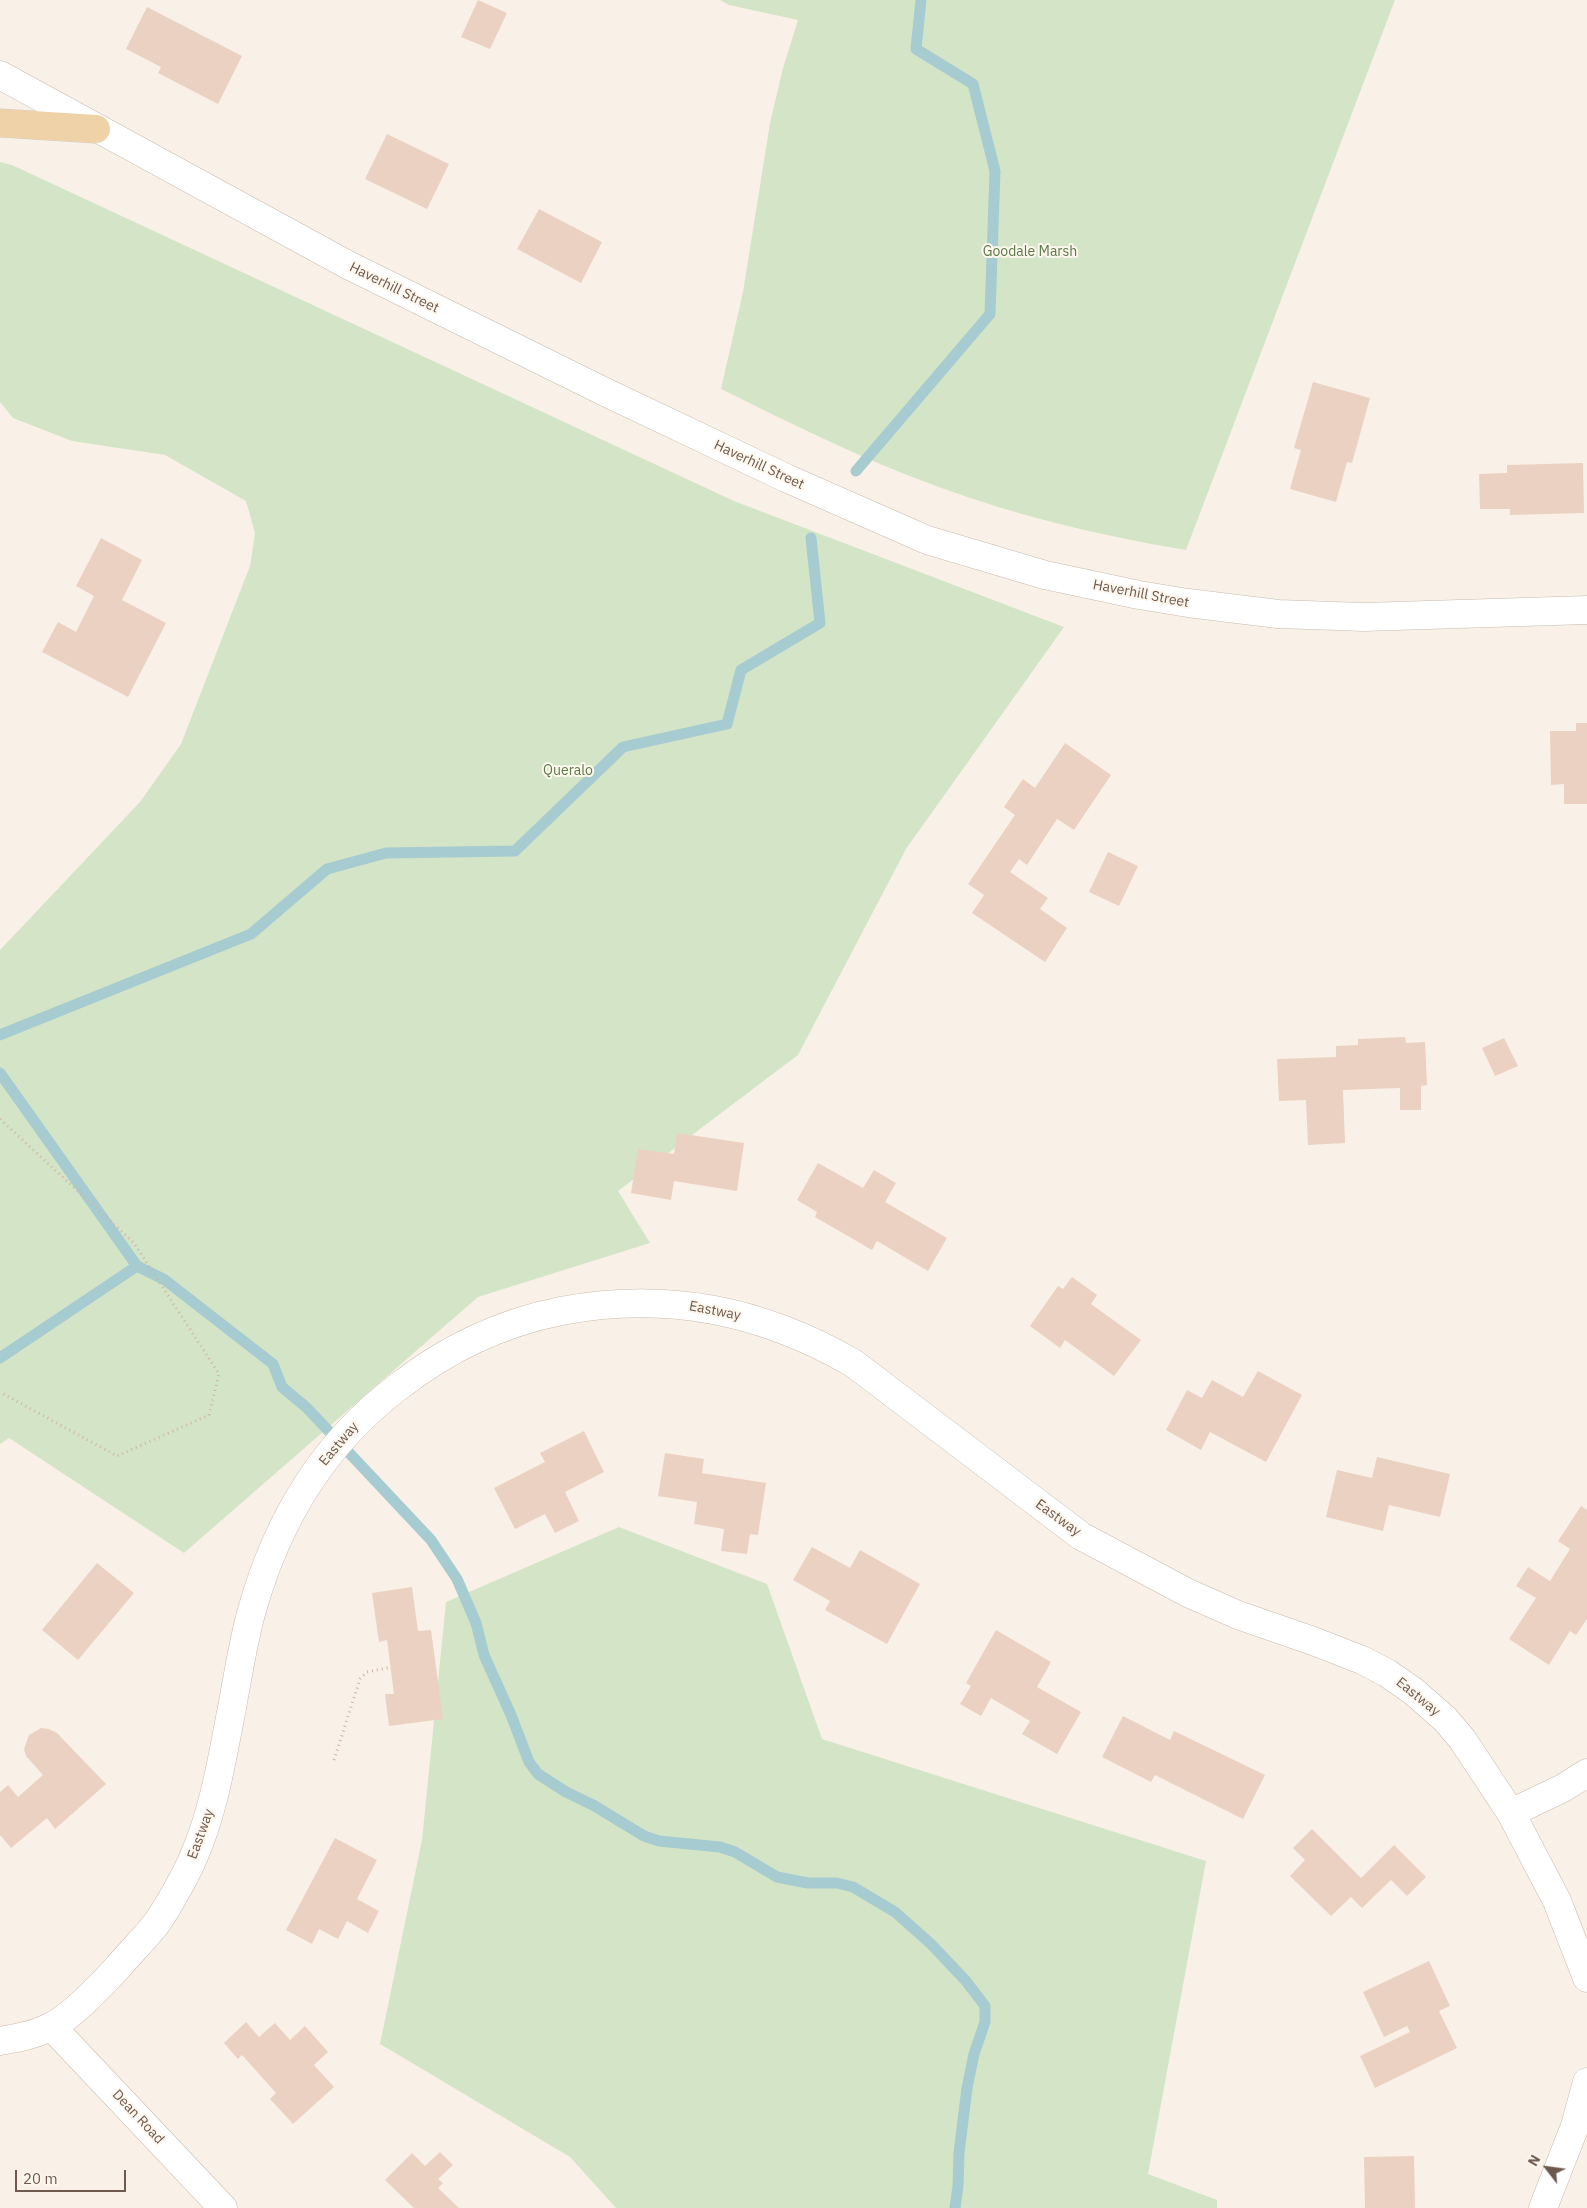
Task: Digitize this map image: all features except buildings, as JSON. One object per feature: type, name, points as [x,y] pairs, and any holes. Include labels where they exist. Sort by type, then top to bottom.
[{"type":"main road","points":[[0,123],[96,129]]},
{"type":"street","name":"Haverhill Street","points":[[0,75],[348,265],[603,391],[786,478],[926,540],[1045,575],[1139,595],[1260,612],[1364,617],[1587,610]]},
{"type":"street","name":"Eastway","points":[[0,2041],[27,2036],[52,2027],[101,1986],[158,1922],[194,1857],[216,1789],[251,1612],[269,1555],[292,1507],[322,1461],[377,1402],[420,1369],[467,1343],[517,1323],[543,1315],[595,1305],[658,1303],[729,1312],[781,1327],[854,1363],[1081,1536],[1188,1593],[1238,1615],[1313,1640],[1362,1660],[1387,1673],[1445,1719],[1462,1739],[1511,1813],[1557,1901],[1587,1978]]},
{"type":"street","points":[[1511,1813],[1563,1788],[1587,1773]]},
{"type":"street","name":"Dean Road","points":[[52,2027],[223,2208]]},
{"type":"street","points":[[1543,2208],[1575,2126],[1587,2082]]},
{"type":"path","points":[[0,1119],[134,1243],[219,1374],[209,1415],[116,1456],[0,1392]]},
{"type":"path","points":[[334,1760],[360,1678],[367,1672],[391,1667]]},
{"type":"green space","name":"Goodale Marsh","points":[[720,0],[1395,0],[1186,550],[1060,524],[967,497],[908,476],[854,453],[721,389],[743,292],[770,123],[783,68],[798,20],[729,5]]},
{"type":"green space","name":"Queralo","points":[[0,162],[12,165],[734,501],[1064,627],[906,849],[798,1055],[618,1191],[650,1243],[478,1297],[184,1553],[9,1438],[0,1444],[0,950],[140,802],[181,744],[250,566],[255,533],[246,501],[165,455],[72,441],[13,418],[0,402]]},
{"type":"green space","points":[[619,1527],[767,1584],[822,1739],[1206,1861],[1148,2174],[1217,2200],[1217,2208],[616,2208],[570,2157],[380,2044],[422,1840],[446,1602]]},
{"type":"waterway","points":[[856,471],[990,314],[995,171],[973,84],[916,49],[921,0]]},
{"type":"waterway","points":[[0,1035],[251,934],[327,869],[386,853],[515,851],[623,747],[727,724],[741,670],[820,623],[811,538]]},
{"type":"waterway","points":[[0,1073],[137,1266],[165,1280],[273,1364],[282,1387],[307,1408],[431,1540],[457,1579],[476,1623],[484,1655],[511,1715],[529,1762],[538,1774],[644,1836],[659,1841],[720,1847],[735,1852],[777,1877],[808,1883],[837,1883],[853,1887],[895,1912],[931,1944],[966,1981],[985,2006],[985,2022],[974,2054],[967,2088],[955,2208]]},
{"type":"waterway","points":[[0,1358],[137,1266]]}]
